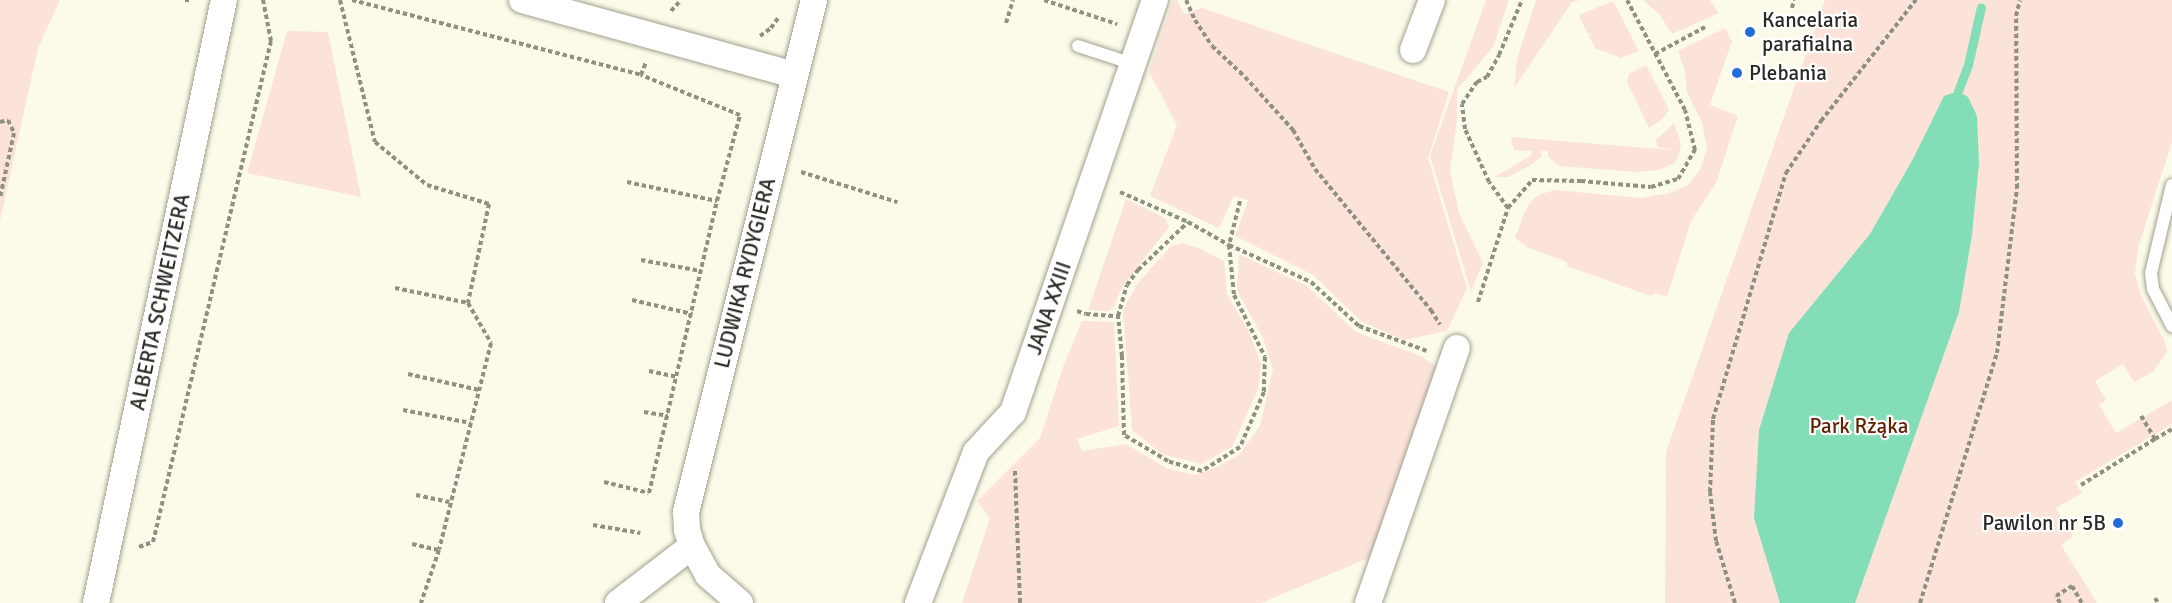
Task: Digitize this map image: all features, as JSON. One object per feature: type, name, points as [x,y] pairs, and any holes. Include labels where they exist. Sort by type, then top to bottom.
[{"type":"street","name":"ALBERTA SCHWEITZERA","points":[[96,603],[224,0]]},
{"type":"street","points":[[522,0],[795,75]]},
{"type":"street","name":"LUDWIKA RYDYGIERA","points":[[740,603],[708,575],[692,546],[687,530],[686,512],[814,0]]},
{"type":"street","name":"JANA XXIII","points":[[918,603],[976,452],[1012,412],[1155,0]]},
{"type":"street","points":[[1413,50],[1432,0]]},
{"type":"street","points":[[1368,603],[1455,354]]},
{"type":"street","points":[[618,603],[692,546]]},
{"type":"lane","points":[[1078,46],[1133,64]]},
{"type":"lane","points":[[2172,185],[2151,273],[2153,289],[2172,326]]},
{"type":"path","points":[[135,548],[153,542],[271,41],[263,0]]},
{"type":"path","points":[[340,0],[375,142],[427,185],[489,204],[468,303],[491,343],[438,550],[422,603]]},
{"type":"path","points":[[352,0],[641,75],[740,115],[717,201],[649,493],[604,482]]},
{"type":"path","points":[[1006,23],[1013,0]]},
{"type":"path","points":[[1044,0],[1118,25]]},
{"type":"path","points":[[1186,0],[1195,20],[1212,46],[1293,130],[1314,169],[1431,310],[1455,354]]},
{"type":"path","points":[[1508,208],[1489,182],[1465,129],[1462,104],[1476,82],[1487,77],[1499,55],[1522,0]]},
{"type":"path","points":[[1478,302],[1508,208],[1532,180],[1581,181],[1651,188],[1678,179],[1695,150],[1684,110],[1627,0]]},
{"type":"path","points":[[1792,8],[1794,0]]},
{"type":"path","points":[[1735,603],[1716,541],[1710,492],[1713,419],[1786,173],[1821,121],[1916,0]]},
{"type":"path","points":[[1920,603],[1997,353],[2017,188],[2016,16],[2020,0]]},
{"type":"path","points":[[1655,54],[1705,27]]},
{"type":"path","points":[[641,75],[654,36]]},
{"type":"path","points":[[0,122],[8,120],[14,133],[0,198]]},
{"type":"path","points":[[801,172],[897,202]]},
{"type":"path","points":[[627,182],[717,201]]},
{"type":"path","points":[[1126,194],[1188,222],[1229,245],[1311,282],[1359,326],[1405,345],[1455,354]]},
{"type":"path","points":[[1188,222],[1132,277],[1127,285],[1118,316],[1122,356],[1124,435],[1168,461],[1202,471],[1240,447],[1264,392],[1265,357],[1234,295],[1229,245],[1240,201]]},
{"type":"path","points":[[641,260],[701,271]]},
{"type":"path","points":[[395,288],[468,303]]},
{"type":"path","points":[[633,300],[692,314]]},
{"type":"path","points":[[1052,302],[1086,314],[1118,316]]},
{"type":"path","points":[[649,371],[677,377]]},
{"type":"path","points":[[408,374],[479,390]]},
{"type":"path","points":[[403,410],[471,423]]},
{"type":"path","points":[[644,412],[668,416]]},
{"type":"path","points":[[2140,414],[2155,439]]},
{"type":"path","points":[[2081,485],[2172,429]]},
{"type":"path","points":[[1015,471],[1020,603]]},
{"type":"path","points":[[416,495],[449,502]]},
{"type":"path","points":[[593,525],[640,533]]},
{"type":"path","points":[[412,544],[438,550]]},
{"type":"path","points":[[2060,603],[2056,597],[2072,586],[2082,603]]},
{"type":"path","points":[[2155,598],[2158,603]]},
{"type":"green space","points":[[0,0],[60,0],[38,48],[0,221]]},
{"type":"green space","points":[[1173,0],[1177,0],[1184,14],[1202,8],[1449,92],[1428,158],[1467,288],[1447,331],[1404,340],[1362,322],[1313,275],[1235,236],[1248,200],[1234,196],[1219,228],[1150,196],[1177,125],[1149,72]]},
{"type":"green space","points":[[1486,0],[1509,0],[1493,47],[1457,90],[1457,121],[1450,170],[1459,213],[1483,263],[1471,291],[1430,156]]},
{"type":"green space","points":[[1536,0],[1581,0],[1572,2],[1514,88],[1517,59]]},
{"type":"green space","points":[[1643,0],[1710,0],[1719,13],[1672,34],[1659,14]]},
{"type":"green space","name":"Park Rżąka","points":[[1825,0],[2172,0],[2172,142],[2138,248],[2135,274],[2141,296],[2164,340],[2167,351],[2154,371],[2134,382],[2123,364],[2095,381],[2106,400],[2099,405],[2116,433],[2172,400],[2172,424],[2075,482],[2082,493],[2056,508],[2073,537],[2061,545],[2097,603],[1665,603],[1666,452]]},
{"type":"green space","points":[[1613,1],[1639,51],[1621,58],[1595,48],[1589,36],[1591,33],[1588,34],[1579,15]]},
{"type":"green space","points":[[1725,28],[1732,41],[1710,105],[1738,116],[1716,183],[1691,221],[1667,297],[1655,293],[1651,296],[1567,266],[1567,262],[1527,247],[1515,238],[1531,201],[1541,194],[1555,190],[1641,198],[1670,193],[1688,185],[1700,170],[1707,148],[1702,123],[1687,93],[1685,72],[1678,51]]},
{"type":"green space","points":[[287,31],[328,32],[361,197],[247,173]]},
{"type":"green space","points":[[1646,65],[1669,110],[1662,119],[1649,128],[1627,82],[1629,74]]},
{"type":"green space","points":[[1674,123],[1681,144],[1679,154],[1675,163],[1659,170],[1635,172],[1559,166],[1548,157],[1548,151],[1541,151],[1541,157],[1531,165],[1508,177],[1494,177],[1531,156],[1532,151],[1514,150],[1511,141],[1513,137],[1673,150],[1658,147],[1655,141]]},
{"type":"green space","points":[[1126,199],[1165,218],[1169,227],[1122,287],[1114,306],[1109,311],[1088,310]]},
{"type":"green space","points":[[1182,243],[1201,249],[1224,261],[1227,294],[1248,330],[1261,364],[1258,389],[1232,447],[1201,464],[1162,454],[1132,430],[1123,309],[1138,283],[1171,246]]},
{"type":"green space","points":[[1239,254],[1307,286],[1356,332],[1423,357],[1440,370],[1383,552],[1261,603],[962,603],[990,518],[977,501],[1040,438],[1064,364],[1082,321],[1114,322],[1119,426],[1077,439],[1082,451],[1126,444],[1168,469],[1196,475],[1239,455],[1260,426],[1273,369],[1263,338],[1237,290]]},
{"type":"shaded area","points":[[1958,91],[1968,97],[1977,116],[1979,163],[1972,235],[1959,312],[1855,603],[1780,603],[1754,518],[1759,430],[1789,333],[1870,234],[1913,159],[1944,96]]},
{"type":"waterway","points":[[1958,91],[1968,65],[1981,7]]},
{"type":"place","name":"Kancelaria parafialna","points":[[1750,32]]},
{"type":"place","name":"Plebania","points":[[1737,73]]},
{"type":"place","name":"Pawilon nr 5B","points":[[2118,523]]}]
